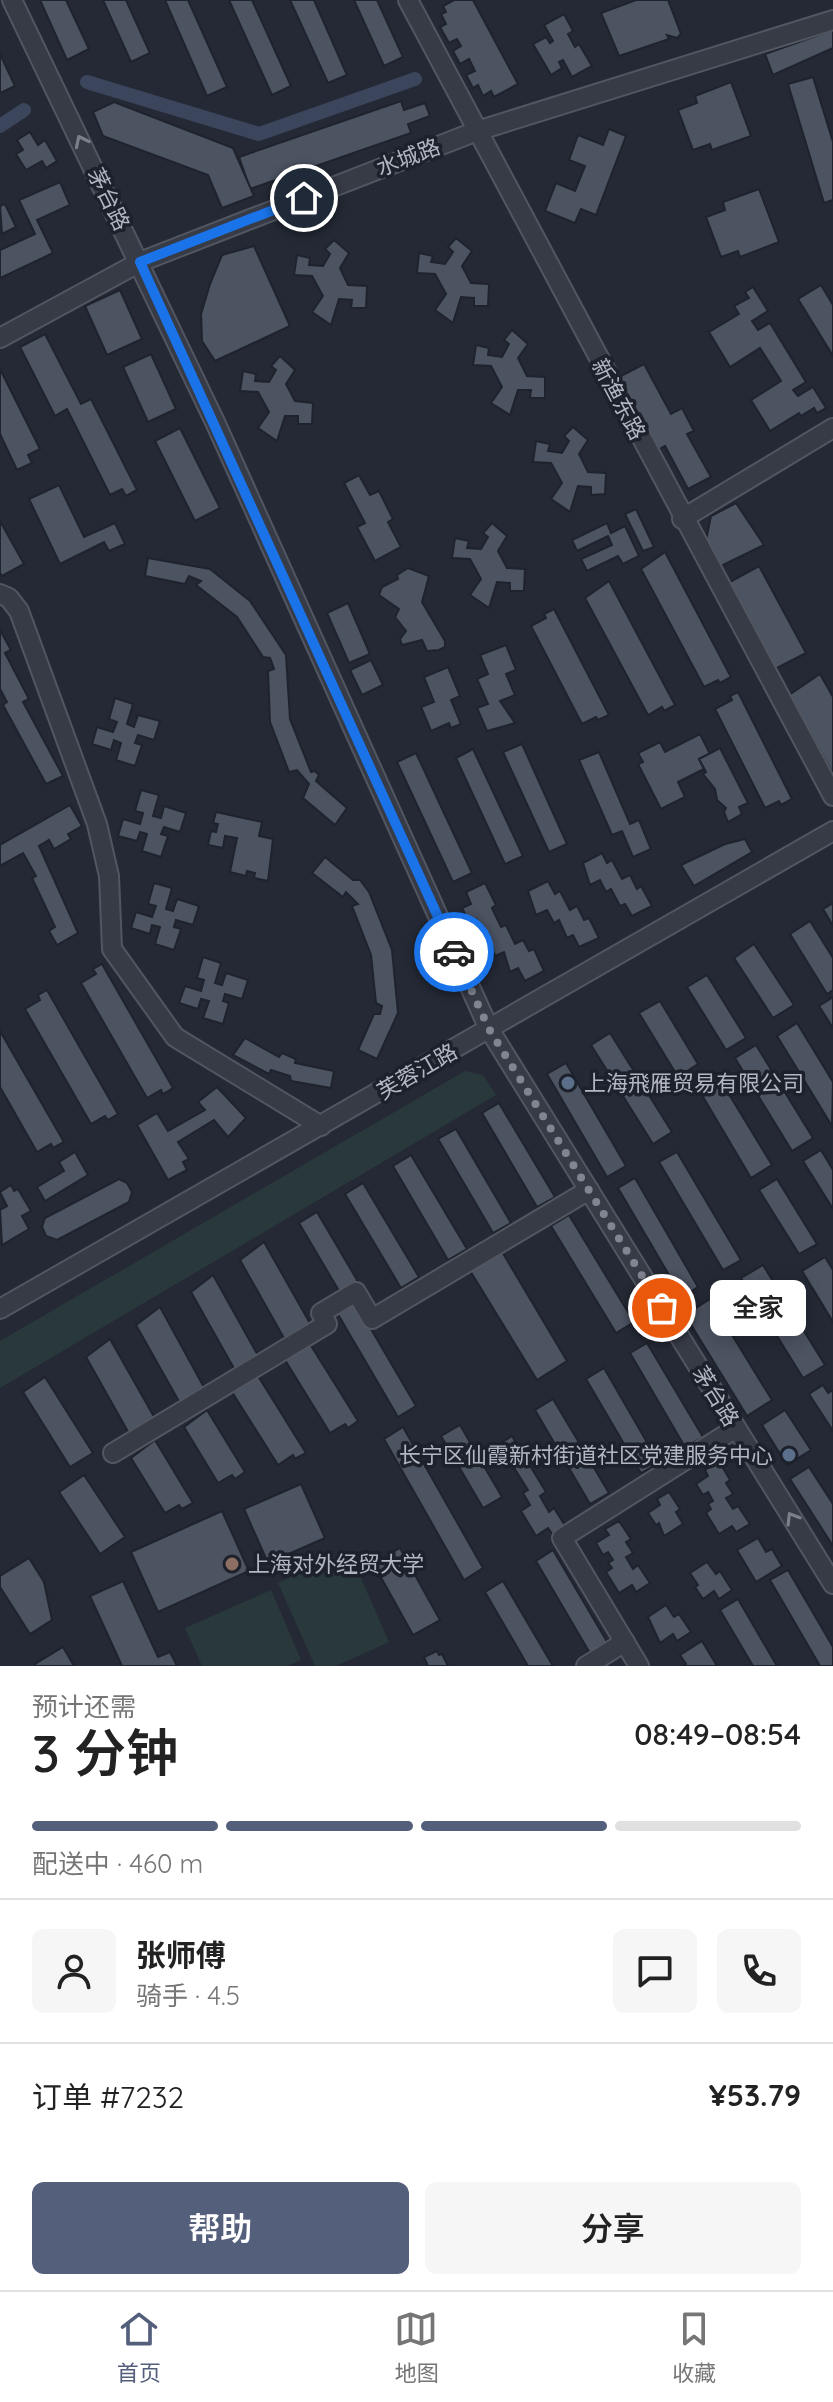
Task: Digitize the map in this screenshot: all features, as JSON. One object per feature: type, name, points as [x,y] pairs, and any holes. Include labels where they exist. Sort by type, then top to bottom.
[{"type":"street","name":"茅台路","points":[[12,0],[140,262],[489,1029],[833,1584]]},
{"type":"street","name":"新渔东路","points":[[408,0],[682,519],[833,796]]},
{"type":"street","name":"水城路","points":[[0,338],[140,262],[477,131],[833,20]]},
{"type":"street","points":[[682,519],[833,428]]},
{"type":"street","points":[[0,594],[9,598],[19,611],[97,824],[109,876],[112,949],[175,1037],[321,1126]]},
{"type":"street","name":"芙蓉江路","points":[[0,1309],[833,831]]},
{"type":"street","points":[[113,1453],[327,1324],[321,1313],[356,1292],[372,1319],[589,1190]]},
{"type":"street","points":[[639,1666],[562,1538],[736,1428]]},
{"type":"street","points":[[586,1666],[625,1642]]},
{"type":"shaded area","points":[[465,1071],[483,1075],[496,1095],[0,1388],[0,1341]]},
{"type":"shaded area","points":[[349,1551],[389,1642],[336,1666],[315,1666],[278,1583]]},
{"type":"shaded area","points":[[271,1590],[301,1660],[287,1666],[202,1666],[185,1628]]},
{"type":"building","points":[[40,0],[66,0],[89,49],[67,60]]},
{"type":"building","points":[[103,0],[126,0],[150,53],[131,62]]},
{"type":"building","points":[[165,0],[188,0],[227,87],[207,96]]},
{"type":"building","points":[[229,0],[252,0],[291,86],[272,95]]},
{"type":"building","points":[[290,0],[314,0],[347,75],[328,83]]},
{"type":"building","points":[[354,0],[377,0],[403,57],[384,66]]},
{"type":"building","points":[[454,0],[473,0],[518,84],[494,97],[491,91],[483,96],[478,85],[473,88],[466,75],[475,71],[469,59],[460,64],[453,51],[461,46],[457,39],[449,43],[440,27],[446,24],[441,14],[446,12],[443,6]]},
{"type":"building","points":[[636,0],[668,0],[681,34],[677,38],[667,35],[669,39],[619,56],[601,13]]},
{"type":"building","points":[[564,14],[573,31],[568,34],[575,47],[579,44],[592,66],[572,77],[563,60],[559,62],[562,68],[551,75],[533,44],[546,37],[550,43],[553,41],[544,25]]},
{"type":"building","points":[[833,30],[833,48],[773,75],[765,54]]},
{"type":"building","points":[[0,54],[15,86],[0,93]]},
{"type":"building","points":[[813,77],[833,142],[833,200],[824,203],[788,84]]},
{"type":"building","points":[[731,82],[751,136],[712,150],[710,144],[693,150],[678,110],[697,103],[695,96]]},
{"type":"building","points":[[401,101],[404,110],[425,103],[430,116],[408,124],[411,133],[250,189],[239,157]]},
{"type":"building","points":[[114,102],[233,148],[254,196],[222,208],[208,175],[103,136],[93,112]]},
{"type":"building","points":[[609,129],[626,136],[596,215],[581,209],[575,223],[545,211],[556,183],[575,191],[585,166],[569,160],[578,135],[603,145]]},
{"type":"building","points":[[30,132],[38,145],[45,140],[57,161],[46,168],[42,161],[26,170],[16,154],[23,150],[17,140]]},
{"type":"building","points":[[60,182],[70,205],[37,220],[53,253],[0,278],[0,250],[35,234],[19,200]]},
{"type":"building","points":[[759,189],[779,242],[740,257],[738,251],[721,257],[706,217],[725,210],[723,202]]},
{"type":"building","points":[[5,204],[16,227],[2,234],[0,206]]},
{"type":"building","points":[[456,238],[472,251],[462,266],[471,283],[489,284],[488,306],[474,306],[474,298],[461,297],[453,323],[435,310],[446,294],[435,274],[417,273],[419,253],[433,256],[431,262],[445,264],[453,252],[448,247]]},
{"type":"building","points":[[334,240],[349,253],[340,268],[348,285],[367,286],[366,308],[351,308],[352,300],[339,299],[331,325],[312,312],[323,296],[312,276],[294,275],[297,255],[310,258],[309,265],[323,266],[330,254],[325,249]]},
{"type":"building","points":[[254,246],[290,326],[215,361],[202,341],[201,314],[210,284],[222,255]]},
{"type":"building","points":[[821,285],[833,305],[833,356],[798,299]]},
{"type":"building","points":[[753,287],[768,311],[752,321],[758,330],[770,323],[806,382],[793,390],[798,396],[813,387],[826,408],[817,413],[814,408],[801,416],[799,413],[770,431],[751,400],[781,381],[760,348],[730,367],[709,332],[739,314],[734,306],[749,298],[745,292]]},
{"type":"building","points":[[120,290],[142,339],[107,355],[85,306]]},
{"type":"building","points":[[512,330],[528,344],[518,358],[527,376],[545,377],[545,398],[530,398],[531,390],[518,390],[510,415],[491,403],[502,387],[491,366],[473,365],[476,345],[489,348],[488,355],[502,357],[509,344],[504,340]]},
{"type":"building","points":[[45,334],[81,404],[91,399],[137,490],[126,496],[122,489],[110,495],[67,409],[55,416],[20,347]]},
{"type":"building","points":[[151,354],[176,409],[148,422],[123,367]]},
{"type":"building","points":[[280,356],[295,370],[286,384],[295,401],[313,403],[312,424],[298,424],[298,416],[285,416],[277,441],[258,428],[269,412],[258,392],[240,391],[243,371],[256,374],[255,381],[269,382],[276,370],[271,366]]},
{"type":"building","points":[[644,364],[671,414],[682,408],[694,431],[687,434],[711,477],[688,489],[665,446],[658,450],[619,377]]},
{"type":"building","points":[[0,369],[40,449],[28,455],[32,463],[17,470],[0,434]]},
{"type":"building","points":[[573,427],[588,440],[579,454],[588,472],[606,473],[605,494],[591,495],[591,487],[578,486],[570,512],[551,499],[562,483],[551,463],[533,462],[536,441],[550,444],[548,451],[562,453],[569,441],[564,436]]},
{"type":"building","points":[[180,428],[220,508],[195,521],[155,441]]},
{"type":"building","points":[[359,475],[370,495],[379,491],[393,519],[388,522],[401,547],[375,561],[357,527],[365,523],[344,483]]},
{"type":"building","points":[[59,485],[84,537],[115,523],[125,544],[109,551],[104,542],[60,564],[29,499]]},
{"type":"building","points":[[736,503],[764,545],[719,567],[706,540],[711,516]]},
{"type":"building","points":[[636,509],[654,547],[643,551],[625,514]]},
{"type":"building","points":[[0,521],[24,564],[2,576],[0,573]]},
{"type":"building","points":[[492,523],[507,536],[498,551],[507,568],[525,569],[524,591],[510,591],[510,583],[497,582],[489,608],[470,595],[481,579],[470,559],[452,558],[455,538],[469,541],[467,548],[481,549],[488,537],[483,533]]},
{"type":"building","points":[[607,523],[611,533],[625,526],[639,556],[623,564],[618,556],[587,571],[581,559],[612,545],[608,536],[577,551],[572,540]]},
{"type":"building","points":[[665,552],[731,677],[720,683],[718,680],[704,687],[641,569]]},
{"type":"building","points":[[148,558],[210,569],[250,601],[286,655],[290,719],[311,772],[319,775],[316,781],[347,808],[335,825],[303,798],[309,784],[297,770],[289,772],[270,722],[268,671],[274,669],[270,658],[263,657],[237,617],[196,585],[201,581],[189,576],[185,584],[145,576]]},
{"type":"building","points":[[759,566],[806,653],[775,669],[728,583]]},
{"type":"building","points":[[408,568],[429,576],[422,602],[445,641],[445,647],[439,650],[427,651],[422,640],[402,645],[400,639],[406,631],[395,617],[399,609],[379,595],[382,587],[398,579],[397,575]]},
{"type":"building","points":[[609,581],[675,705],[664,711],[662,707],[648,715],[585,598]]},
{"type":"building","points":[[348,603],[370,654],[349,663],[327,613]]},
{"type":"building","points":[[554,609],[609,715],[582,724],[531,626],[546,618],[544,614]]},
{"type":"building","points":[[0,630],[11,650],[5,653],[29,699],[23,702],[63,776],[46,784],[3,705],[7,702],[0,689]]},
{"type":"building","points":[[506,645],[516,670],[506,674],[515,695],[500,701],[515,723],[487,731],[477,708],[488,704],[477,679],[488,674],[480,655]]},
{"type":"building","points":[[371,660],[383,685],[362,695],[350,670]]},
{"type":"building","points":[[448,667],[460,696],[451,700],[461,724],[451,728],[449,723],[431,731],[421,707],[434,702],[424,677]]},
{"type":"building","points":[[820,674],[833,697],[833,774],[789,695]]},
{"type":"building","points":[[738,692],[792,799],[781,805],[779,801],[765,808],[715,709],[732,700],[730,696]]},
{"type":"building","points":[[115,698],[133,704],[127,724],[134,727],[138,715],[160,721],[154,740],[138,735],[135,743],[142,745],[135,766],[116,760],[121,743],[114,740],[111,750],[92,744],[97,727],[113,732],[117,722],[109,719]]},
{"type":"building","points":[[700,734],[710,754],[699,759],[704,769],[678,782],[685,797],[661,809],[638,764],[643,762],[638,753],[660,742],[665,752]]},
{"type":"building","points":[[522,744],[567,844],[549,852],[503,752]]},
{"type":"building","points":[[720,748],[748,803],[739,807],[742,814],[728,822],[724,812],[726,808],[717,800],[715,789],[703,774],[706,772],[699,759]]},
{"type":"building","points":[[473,749],[523,856],[505,864],[456,758]]},
{"type":"building","points":[[599,752],[630,824],[639,820],[651,849],[633,857],[622,831],[612,835],[579,760]]},
{"type":"building","points":[[416,753],[472,873],[453,882],[397,762]]},
{"type":"building","points":[[141,790],[159,795],[153,816],[161,818],[164,806],[186,813],[180,832],[164,827],[161,834],[168,836],[161,857],[142,851],[147,834],[140,832],[137,841],[118,836],[123,819],[140,824],[143,813],[135,811]]},
{"type":"building","points":[[70,805],[82,826],[68,834],[71,839],[54,849],[49,840],[39,846],[78,933],[57,945],[49,931],[55,927],[32,878],[36,876],[23,853],[0,866],[0,845]]},
{"type":"building","points":[[216,812],[262,822],[259,836],[273,839],[268,881],[254,878],[255,873],[247,871],[246,876],[230,872],[237,838],[225,836],[223,848],[208,845],[211,831],[216,832],[218,824],[213,823]]},
{"type":"building","points":[[745,839],[752,852],[694,886],[681,865],[725,844]]},
{"type":"building","points":[[602,853],[607,863],[612,860],[622,879],[630,875],[637,889],[641,886],[652,906],[632,916],[625,904],[620,906],[611,889],[606,892],[600,880],[590,885],[583,863]]},
{"type":"building","points":[[325,857],[353,880],[360,880],[369,892],[392,950],[398,1013],[377,1059],[358,1050],[374,1014],[380,1014],[382,1006],[376,1003],[371,955],[352,906],[358,904],[346,892],[343,897],[312,873]]},
{"type":"building","points":[[548,881],[555,894],[560,891],[570,910],[577,906],[584,920],[589,918],[599,938],[579,947],[573,935],[567,938],[559,920],[554,923],[547,910],[536,915],[528,891]]},
{"type":"building","points":[[154,883],[172,888],[166,909],[173,911],[177,899],[199,906],[193,925],[176,920],[174,927],[181,929],[174,950],[155,944],[160,927],[152,925],[150,934],[131,928],[136,912],[152,917],[156,906],[148,904]]},
{"type":"building","points":[[485,883],[496,905],[492,908],[501,927],[506,925],[515,944],[523,940],[529,951],[534,949],[544,971],[525,981],[518,968],[510,972],[504,952],[495,956],[490,941],[482,945],[475,932],[481,929],[476,919],[469,922],[462,908],[471,904],[466,892]]},
{"type":"building","points":[[833,903],[833,926],[823,909]]},
{"type":"building","points":[[810,921],[833,958],[833,990],[827,994],[790,934]]},
{"type":"building","points":[[754,944],[794,1005],[773,1018],[734,958]]},
{"type":"building","points":[[203,957],[221,963],[215,983],[222,985],[226,973],[248,980],[242,999],[225,994],[223,1001],[229,1003],[223,1024],[203,1018],[209,1001],[201,999],[198,1009],[179,1003],[185,986],[201,991],[204,980],[197,978]]},
{"type":"building","points":[[102,964],[173,1088],[163,1094],[161,1090],[147,1098],[81,983],[96,974],[93,969]]},
{"type":"building","points":[[707,975],[746,1038],[726,1050],[687,987]]},
{"type":"building","points":[[47,990],[118,1114],[108,1120],[105,1116],[91,1124],[25,1009],[40,1000],[38,995]]},
{"type":"building","points":[[833,997],[833,1028],[819,1006]]},
{"type":"building","points":[[660,1001],[698,1064],[678,1077],[639,1013]]},
{"type":"building","points":[[797,1023],[833,1082],[832,1126],[777,1036]]},
{"type":"building","points":[[0,1031],[64,1142],[53,1148],[51,1144],[37,1152],[0,1087]]},
{"type":"building","points":[[610,1033],[672,1132],[653,1144],[591,1045]]},
{"type":"building","points":[[245,1038],[279,1057],[282,1053],[296,1059],[295,1063],[334,1071],[331,1088],[291,1081],[290,1076],[271,1070],[269,1074],[233,1055]]},
{"type":"building","points":[[756,1045],[813,1138],[792,1151],[735,1058]]},
{"type":"building","points":[[566,1063],[626,1166],[607,1177],[547,1074]]},
{"type":"building","points":[[716,1073],[772,1165],[751,1178],[696,1085]]},
{"type":"building","points":[[217,1087],[246,1118],[228,1137],[214,1120],[178,1142],[189,1159],[183,1162],[187,1170],[168,1180],[137,1125],[157,1113],[168,1131],[205,1110],[198,1102]]},
{"type":"building","points":[[499,1103],[555,1197],[537,1207],[482,1113]]},
{"type":"building","points":[[456,1129],[511,1223],[493,1233],[438,1139]]},
{"type":"building","points":[[821,1150],[833,1170],[833,1209],[803,1161]]},
{"type":"building","points":[[75,1152],[88,1175],[45,1201],[37,1187],[64,1171],[59,1162]]},
{"type":"building","points":[[677,1152],[741,1260],[723,1270],[659,1162]]},
{"type":"building","points":[[411,1155],[467,1249],[448,1260],[393,1166]]},
{"type":"building","points":[[635,1178],[698,1287],[682,1297],[618,1188]]},
{"type":"building","points":[[119,1179],[127,1183],[132,1192],[129,1202],[57,1240],[46,1236],[42,1227],[45,1218]]},
{"type":"building","points":[[777,1179],[817,1244],[799,1254],[759,1190]]},
{"type":"building","points":[[363,1183],[419,1277],[401,1288],[345,1194]]},
{"type":"building","points":[[11,1185],[14,1191],[18,1189],[31,1211],[22,1216],[29,1229],[2,1245],[0,1210],[7,1206],[0,1192]]},
{"type":"building","points":[[317,1212],[360,1285],[342,1296],[299,1223]]},
{"type":"building","points":[[569,1215],[634,1322],[616,1333],[551,1226]]},
{"type":"building","points":[[264,1242],[311,1325],[285,1340],[240,1260]]},
{"type":"building","points":[[501,1250],[567,1361],[537,1380],[469,1269]]},
{"type":"building","points":[[825,1257],[833,1270],[833,1322],[802,1271]]},
{"type":"building","points":[[763,1265],[825,1365],[803,1378],[741,1278]]},
{"type":"building","points":[[213,1275],[260,1359],[236,1372],[191,1292]]},
{"type":"building","points":[[710,1299],[772,1400],[747,1416],[685,1315]]},
{"type":"building","points":[[354,1300],[416,1406],[398,1417],[336,1311]]},
{"type":"building","points":[[160,1307],[206,1391],[181,1405],[136,1325]]},
{"type":"building","points":[[110,1339],[157,1422],[131,1437],[86,1357]]},
{"type":"building","points":[[647,1343],[703,1437],[685,1447],[630,1353]]},
{"type":"building","points":[[310,1344],[358,1421],[348,1428],[345,1424],[330,1433],[285,1360]]},
{"type":"building","points":[[604,1368],[659,1463],[641,1473],[586,1379]]},
{"type":"building","points":[[258,1376],[306,1453],[295,1459],[293,1455],[278,1465],[232,1392]]},
{"type":"building","points":[[45,1377],[93,1453],[70,1467],[23,1392]]},
{"type":"building","points":[[823,1385],[828,1393],[833,1390],[833,1431],[809,1394]]},
{"type":"building","points":[[553,1399],[609,1493],[590,1504],[535,1410]]},
{"type":"building","points":[[207,1410],[245,1472],[235,1479],[232,1475],[218,1483],[184,1427]]},
{"type":"building","points":[[785,1410],[811,1450],[787,1465],[762,1425]]},
{"type":"building","points":[[460,1425],[502,1497],[483,1508],[441,1436]]},
{"type":"building","points":[[403,1427],[483,1568],[464,1580],[384,1439]]},
{"type":"building","points":[[512,1436],[546,1492],[540,1496],[549,1512],[554,1508],[566,1527],[553,1535],[548,1528],[536,1536],[521,1511],[530,1505],[523,1493],[528,1490],[499,1444]]},
{"type":"building","points":[[155,1440],[193,1503],[182,1509],[179,1505],[165,1513],[131,1458]]},
{"type":"building","points":[[719,1461],[730,1480],[726,1483],[733,1494],[726,1498],[733,1509],[738,1506],[750,1524],[736,1532],[732,1526],[719,1534],[706,1513],[711,1509],[708,1504],[713,1501],[708,1492],[703,1495],[696,1484],[708,1476],[705,1470]]},
{"type":"building","points":[[809,1467],[833,1504],[833,1546],[790,1479]]},
{"type":"building","points":[[84,1475],[125,1537],[100,1554],[59,1492]]},
{"type":"building","points":[[301,1484],[325,1538],[268,1563],[244,1509]]},
{"type":"building","points":[[669,1492],[680,1509],[676,1512],[683,1524],[664,1536],[659,1523],[656,1525],[648,1513],[660,1505],[657,1499]]},
{"type":"building","points":[[222,1511],[249,1571],[158,1612],[131,1552]]},
{"type":"building","points":[[619,1521],[631,1539],[626,1542],[633,1553],[626,1557],[633,1569],[638,1565],[650,1583],[636,1592],[632,1585],[619,1593],[606,1572],[612,1568],[608,1563],[613,1560],[608,1552],[603,1555],[596,1543],[609,1535],[605,1529]]},
{"type":"building","points":[[758,1538],[766,1552],[772,1549],[782,1566],[756,1582],[737,1550]]},
{"type":"building","points":[[400,1548],[440,1620],[413,1635],[373,1563]]},
{"type":"building","points":[[553,1550],[609,1645],[591,1655],[536,1561]]},
{"type":"building","points":[[29,1558],[44,1582],[52,1620],[30,1634],[0,1587],[0,1576]]},
{"type":"building","points":[[707,1562],[716,1574],[720,1571],[732,1590],[719,1599],[714,1591],[703,1599],[690,1573]]},
{"type":"building","points":[[788,1570],[833,1647],[833,1666],[820,1666],[770,1580]]},
{"type":"building","points":[[123,1581],[158,1657],[170,1652],[177,1666],[122,1666],[90,1596]]},
{"type":"building","points":[[503,1581],[553,1666],[528,1666],[485,1592]]},
{"type":"building","points":[[738,1599],[777,1666],[753,1666],[720,1610]]},
{"type":"building","points":[[666,1605],[674,1617],[679,1614],[691,1632],[677,1641],[673,1634],[660,1643],[648,1617]]},
{"type":"building","points":[[702,1641],[717,1666],[683,1666],[686,1664],[680,1655]]},
{"type":"building","points":[[63,1647],[74,1666],[36,1666],[35,1664]]},
{"type":"building","points":[[437,1651],[448,1666],[428,1666],[424,1657]]},
{"type":"waterway","points":[[87,82],[259,134],[415,79]]},
{"type":"waterway","points":[[0,126],[24,110]]},
{"type":"way so far","points":[[454,952],[489,1029],[662,1308]]},
{"type":"place","name":"上海飛雁贸易有限公司","points":[[568,1083]]},
{"type":"place","name":"全家","points":[[662,1308]]},
{"type":"place","name":"长宁区仙霞新村街道社区党建服务中心","points":[[789,1455]]},
{"type":"place","name":"上海对外经贸大学","points":[[232,1564]]},
{"type":"route","points":[[304,198],[140,262],[454,952]]}]
